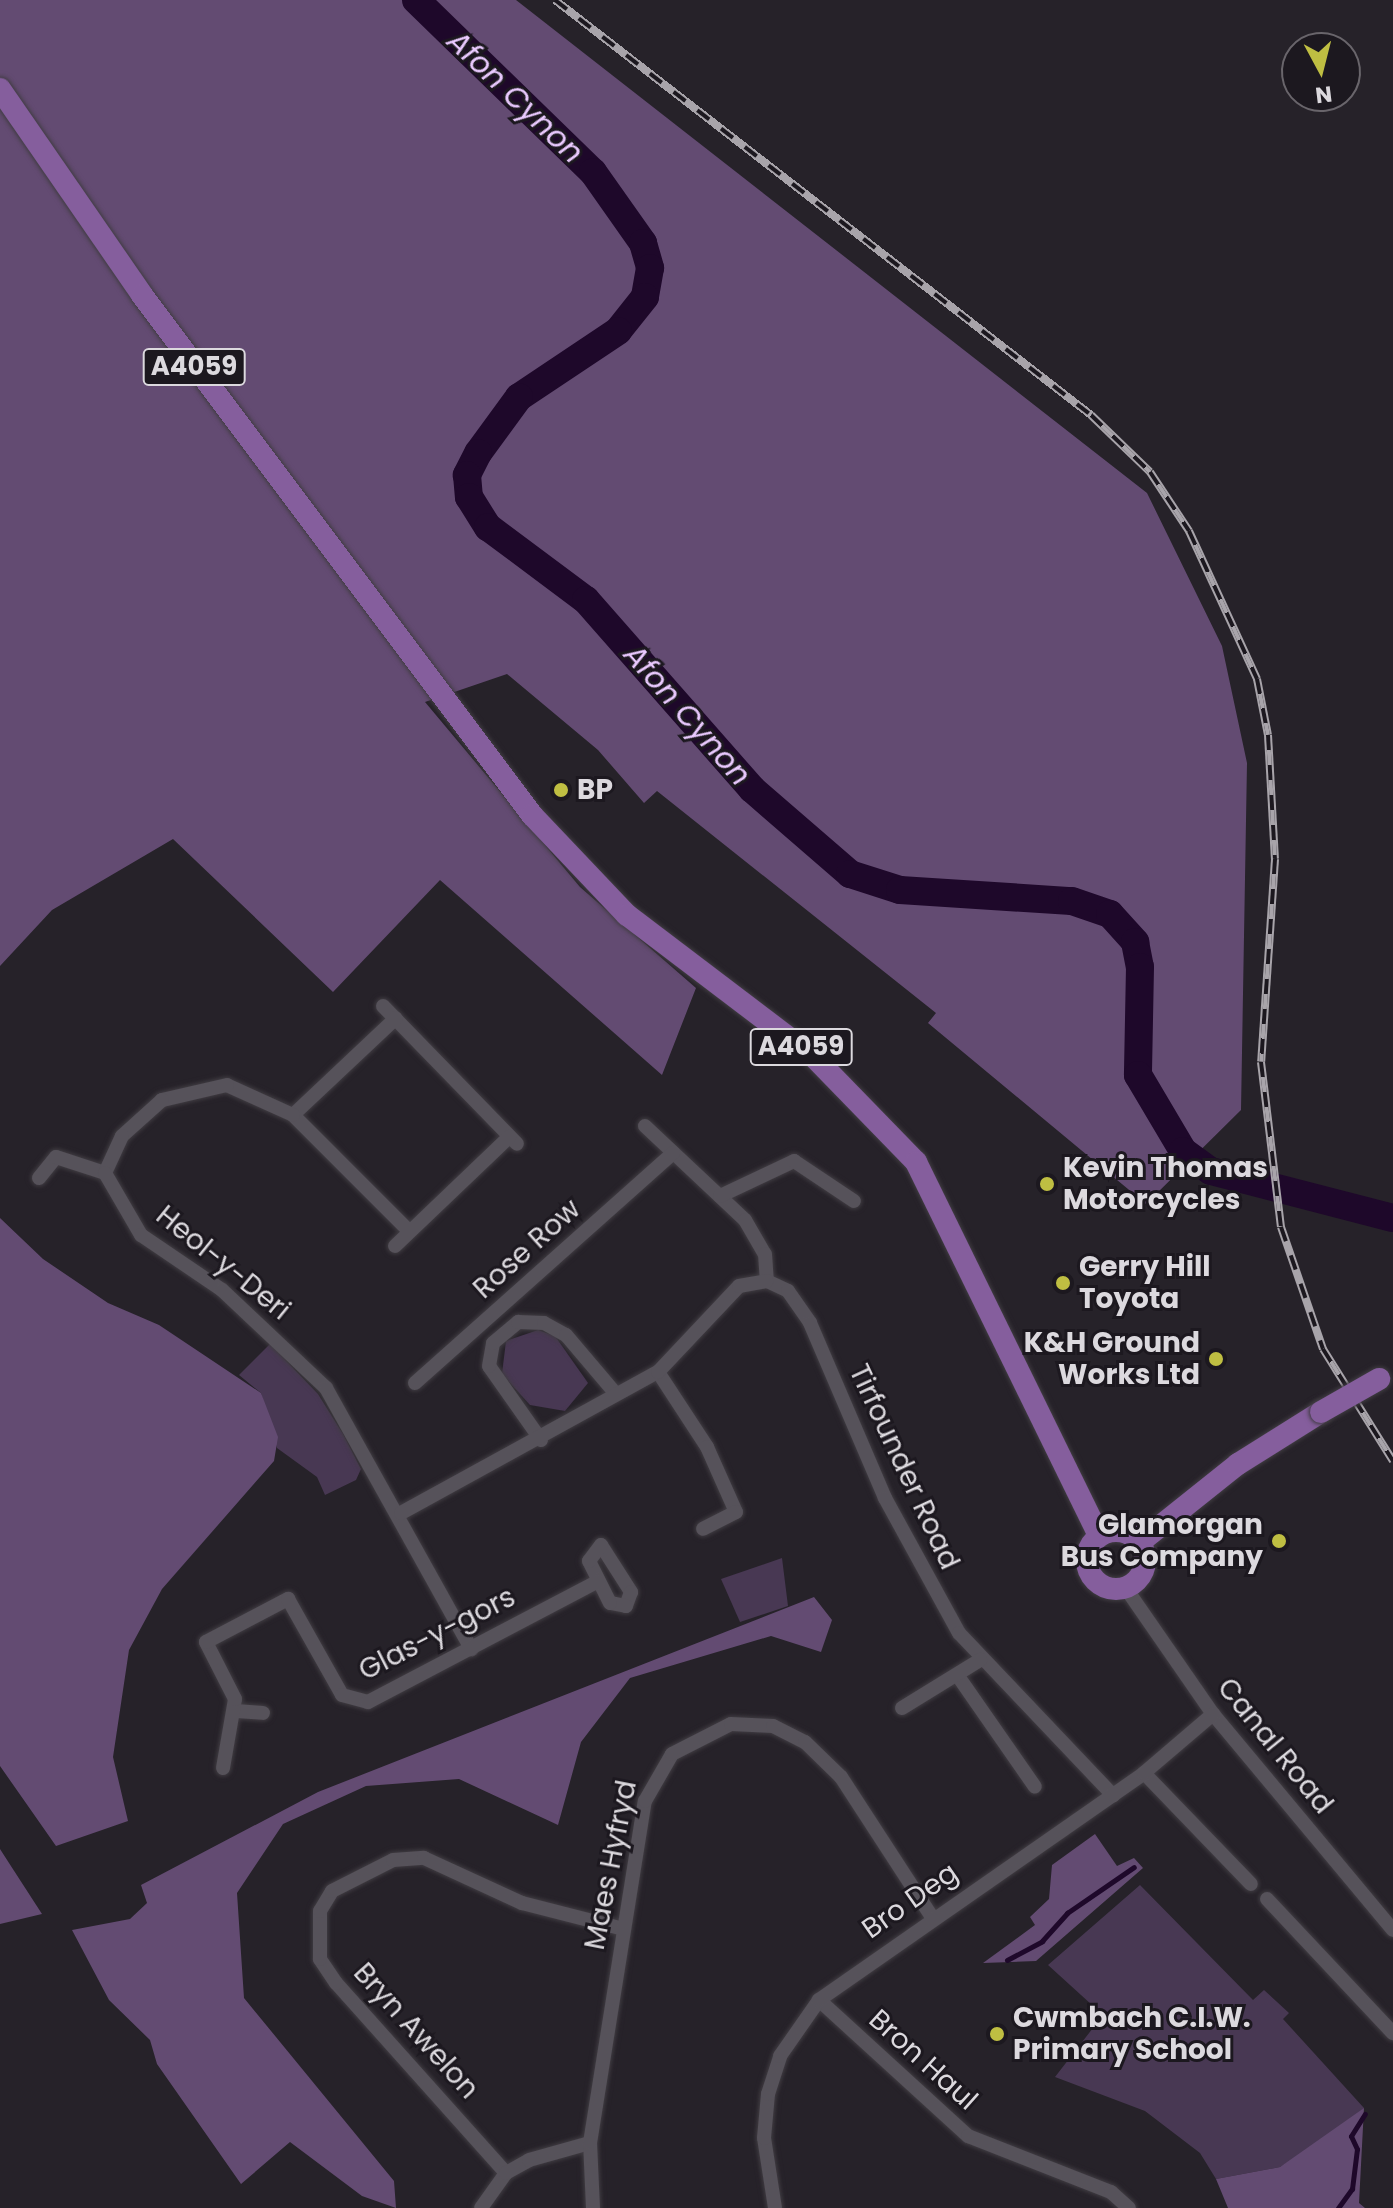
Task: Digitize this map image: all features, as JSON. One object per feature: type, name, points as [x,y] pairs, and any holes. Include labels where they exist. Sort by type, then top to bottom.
[{"type":"main road","name":"A4059","points":[[0,89],[142,295],[532,815],[627,915],[814,1057],[916,1162],[1099,1536]]},
{"type":"main road","points":[[1139,1543],[1238,1464],[1386,1375]]},
{"type":"main road","points":[[1116,1531],[1139,1543],[1144,1569],[1125,1587],[1107,1588],[1088,1569],[1088,1551],[1099,1536],[1116,1531]]},
{"type":"street","points":[[383,1006],[513,1140],[395,1246]]},
{"type":"street","points":[[293,1115],[396,1018]]},
{"type":"street","points":[[39,1178],[56,1157],[105,1173],[122,1136],[183,1089],[227,1085],[293,1115],[409,1231]]},
{"type":"street","points":[[401,1513],[541,1440],[658,1372],[739,1286],[767,1281],[765,1254],[720,1196],[645,1126]]},
{"type":"street","name":"Rose Row","points":[[415,1383],[673,1153]]},
{"type":"street","points":[[720,1196],[794,1161],[854,1201]]},
{"type":"street","name":"Heol-y-Deri","points":[[105,1173],[141,1235],[222,1290],[326,1388],[401,1513],[471,1649]]},
{"type":"street","name":"Tirfounder Road","points":[[767,1281],[788,1291],[810,1323],[890,1507],[932,1590],[980,1660],[1113,1795]]},
{"type":"street","points":[[541,1440],[489,1366],[493,1343],[518,1322],[544,1323],[566,1335],[616,1394]]},
{"type":"street","points":[[658,1372],[707,1447],[736,1512],[703,1529]]},
{"type":"street","name":"Glas-y-gors","points":[[236,1711],[206,1642],[288,1599],[342,1695],[355,1702],[471,1649],[598,1581]]},
{"type":"street","name":"Canal Road","points":[[1125,1587],[1213,1714],[1393,1930]]},
{"type":"street","points":[[902,1708],[960,1679],[980,1660]]},
{"type":"street","points":[[960,1679],[1035,1787]]},
{"type":"street","points":[[223,1768],[236,1711],[263,1713]]},
{"type":"street","name":"Bro Deg","points":[[775,2208],[764,2138],[768,2094],[780,2056],[819,2000],[932,1917],[1144,1773],[1213,1714]]},
{"type":"street","name":"Maes Hyfryd","points":[[593,2208],[590,2143],[624,1929],[654,1773],[699,1736],[731,1724],[773,1726],[805,1742],[841,1777],[932,1917]]},
{"type":"street","points":[[1144,1773],[1251,1884]]},
{"type":"street","name":"Bryn Awelon","points":[[506,2173],[336,1983],[320,1959],[320,1911],[332,1891],[393,1860],[424,1858],[522,1903],[624,1929]]},
{"type":"street","points":[[1267,1899],[1393,2033]]},
{"type":"street","name":"Bron Haul","points":[[819,2000],[968,2136],[1111,2192],[1129,2208]]},
{"type":"street","points":[[481,2208],[506,2173],[590,2143]]},
{"type":"shaded area","points":[[0,0],[516,0],[1147,493],[1222,646],[1247,763],[1241,1110],[1146,1204],[928,1023],[936,1013],[657,791],[644,803],[598,750],[507,674],[425,702],[580,887],[696,988],[662,1075],[440,880],[333,992],[173,839],[52,910],[0,966]]},
{"type":"shaded area","points":[[0,1218],[43,1259],[108,1303],[159,1325],[261,1393],[278,1437],[274,1461],[162,1589],[129,1650],[113,1757],[128,1821],[56,1846],[0,1766]]},
{"type":"shaded area","points":[[538,1330],[555,1336],[588,1383],[565,1411],[530,1405],[502,1374],[506,1341]]},
{"type":"shaded area","points":[[270,1344],[318,1394],[361,1469],[356,1480],[325,1495],[317,1477],[277,1448],[261,1393],[239,1375]]},
{"type":"shaded area","points":[[782,1558],[788,1606],[740,1622],[721,1579]]},
{"type":"shaded area","points":[[814,1597],[832,1620],[821,1652],[771,1636],[630,1678],[581,1742],[558,1825],[459,1779],[366,1786],[283,1824],[237,1893],[244,1998],[394,2181],[396,2208],[362,2196],[290,2142],[241,2184],[157,2064],[150,2040],[109,2000],[72,1930],[130,1919],[147,1903],[141,1885],[318,1792]]},
{"type":"shaded area","points":[[1095,1834],[1117,1866],[1134,1858],[1143,1868],[1036,1961],[983,1963],[1035,1925],[1030,1917],[1049,1899],[1052,1865]]},
{"type":"shaded area","points":[[0,1849],[9,1863],[42,1914],[0,1924]]},
{"type":"shaded area","points":[[1140,1885],[1253,2000],[1264,1990],[1289,2013],[1283,2019],[1364,2108],[1340,2131],[1280,2167],[1216,2179],[1200,2153],[1145,2111],[1055,2077],[1103,2015],[1048,1965]]},
{"type":"shaded area","points":[[1364,2108],[1359,2203],[1365,2208],[1228,2208],[1216,2179],[1280,2167]]},
{"type":"waterway","name":"Afon Cynon","points":[[416,0],[593,172],[643,243],[650,268],[645,297],[618,331],[519,397],[478,453],[467,475],[469,497],[488,527],[586,600],[752,789],[850,874],[900,890],[1072,901],[1110,914],[1135,942],[1140,967],[1138,1075],[1183,1151],[1211,1171],[1393,1218]]},
{"type":"waterway","points":[[1007,1960],[1042,1941],[1067,1913],[1134,1867]]},
{"type":"waterway","points":[[1338,2208],[1352,2189],[1357,2149],[1351,2136],[1365,2114]]},
{"type":"railway","points":[[555,0],[1091,415],[1150,472],[1189,531],[1257,679],[1268,735],[1275,859],[1261,1062],[1281,1227],[1323,1349],[1393,1461]]},
{"type":"place","name":"BP","points":[[561,790]]},
{"type":"place","name":"Kevin Thomas Motorcycles","points":[[1047,1184]]},
{"type":"place","name":"Gerry Hill Toyota","points":[[1063,1283]]},
{"type":"place","name":"K&H Ground Works Ltd","points":[[1216,1359]]},
{"type":"place","name":"Glamorgan Bus Company","points":[[1279,1541]]},
{"type":"place","name":"Cwmbach C.I.W. Primary School","points":[[997,2034]]}]
